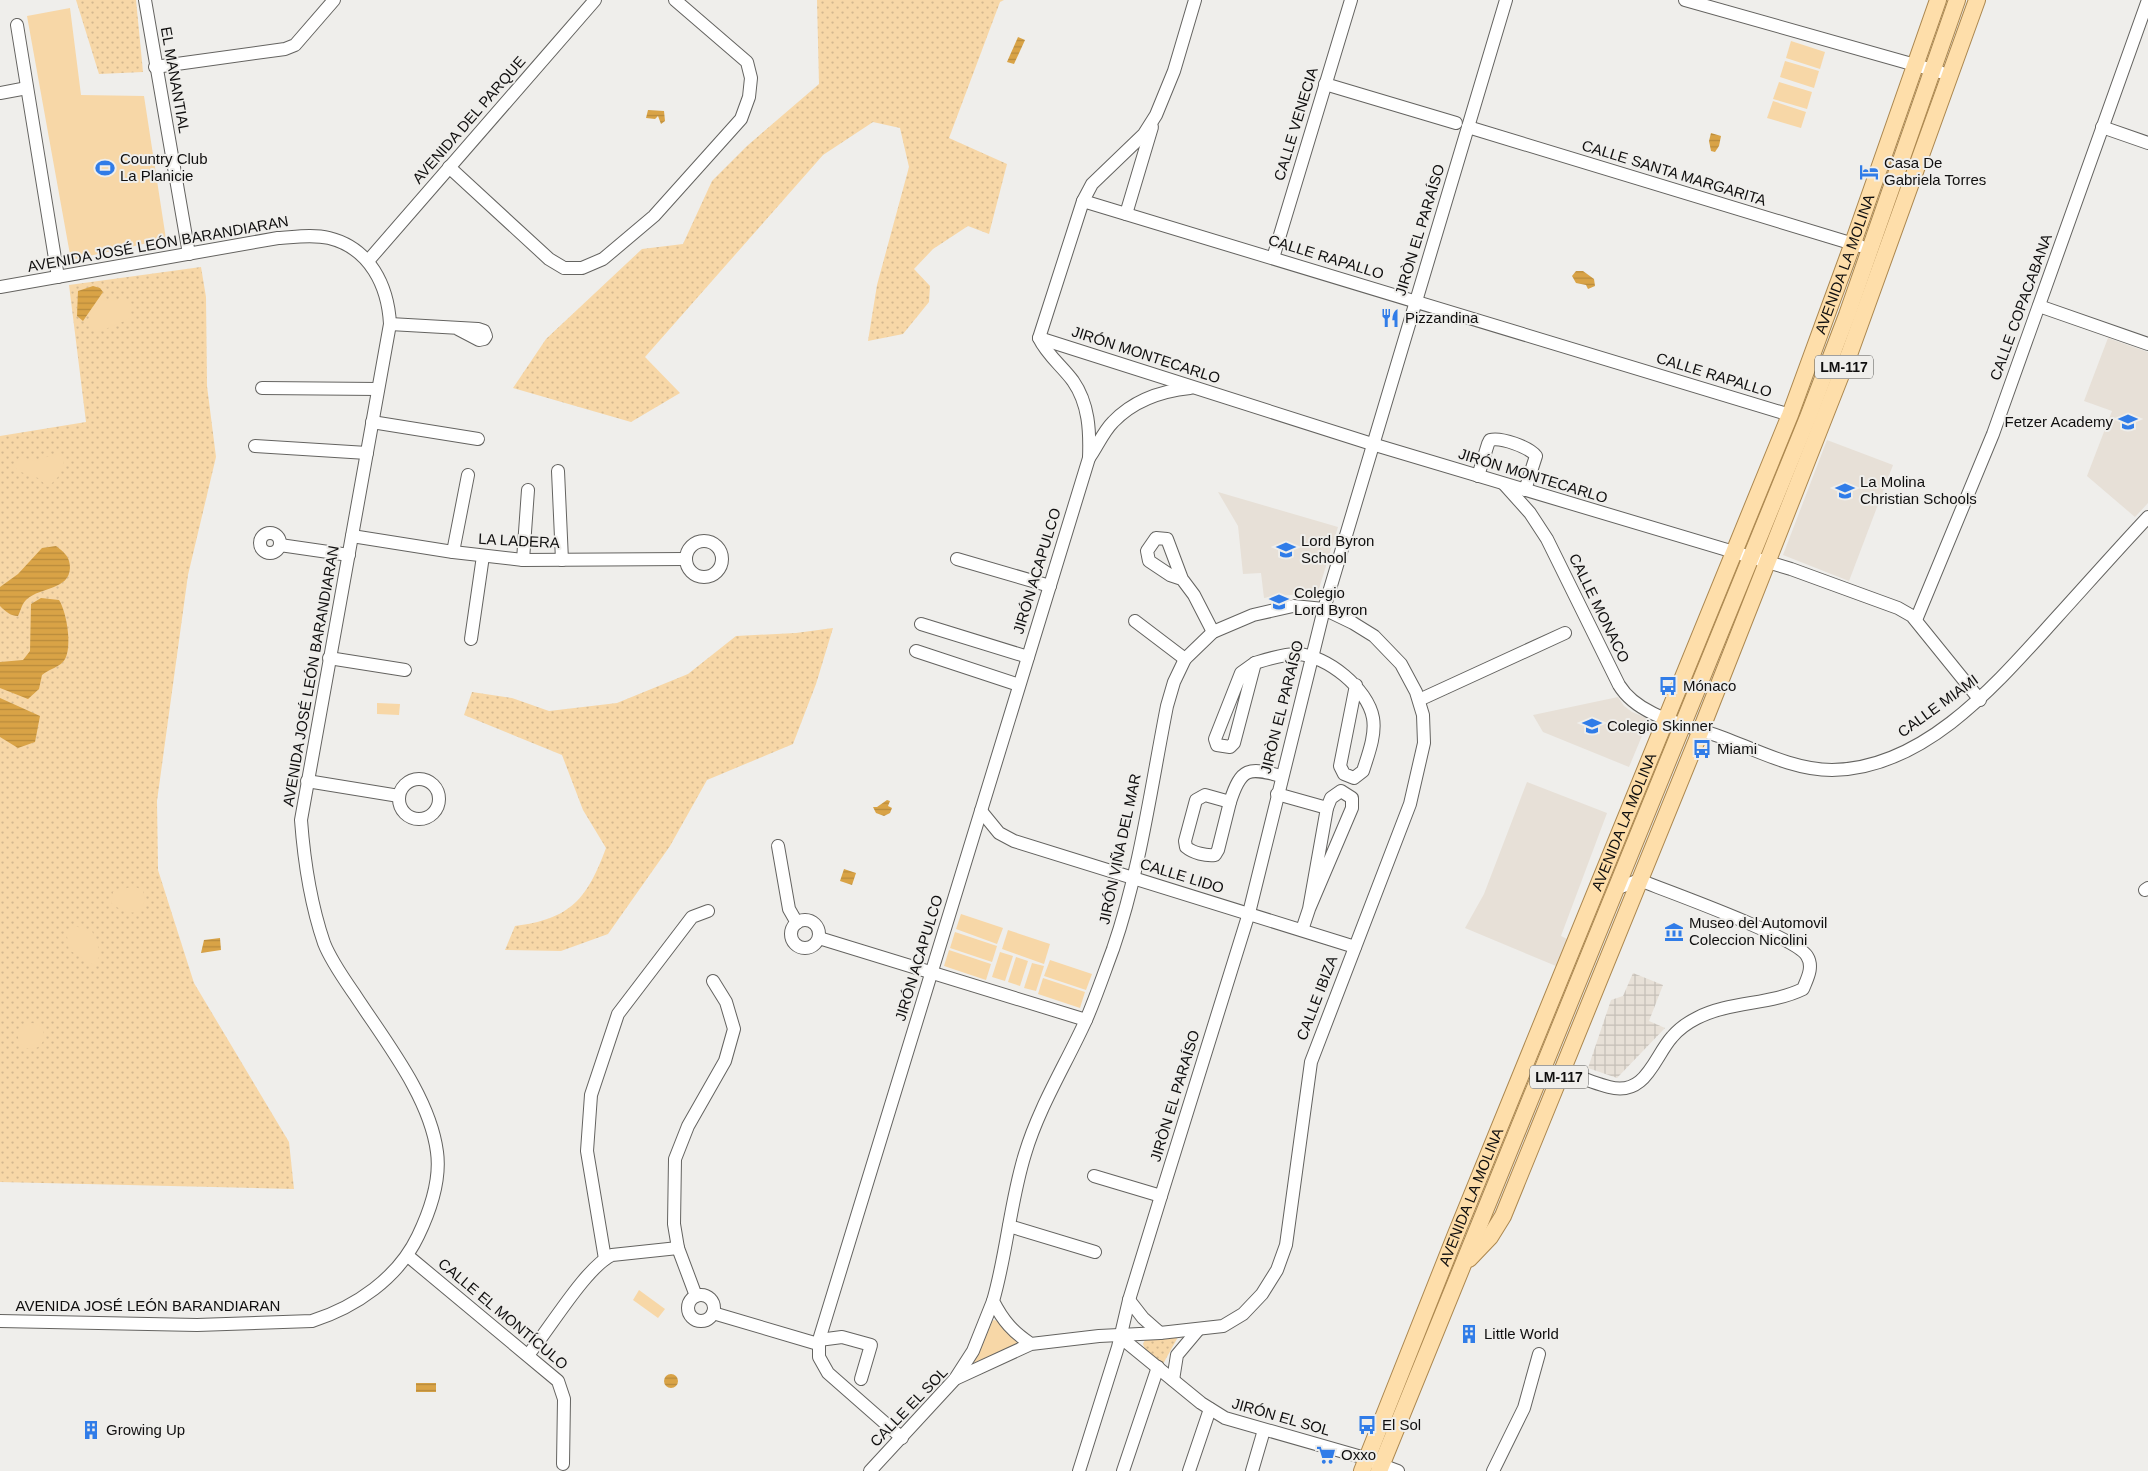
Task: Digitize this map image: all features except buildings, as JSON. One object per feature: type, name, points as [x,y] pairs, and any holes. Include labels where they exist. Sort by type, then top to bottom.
[{"type":"main road","name":"AVENIDA LA MOLINA","points":[[1372,1466],[1456,1234],[1790,415],[1853,244],[1938,0]]},
{"type":"main road","name":"AVENIDA LA MOLINA","points":[[1372,1466],[1463,1265],[1812,408],[1957,0]]},
{"type":"main road","name":"AVENIDA LA MOLINA","points":[[1463,1265],[1490,1237],[1499,1223],[1701,730],[1850,352],[1977,0]]},
{"type":"main road","points":[[1456,1234],[1504,1165]]},
{"type":"street","name":"EL MANANTIAL","points":[[145,0],[189,254]]},
{"type":"street","points":[[156,67],[285,49],[295,45],[334,0]]},
{"type":"street","name":"AVENIDA DEL PARQUE","points":[[368,261],[595,0]]},
{"type":"street","points":[[449,167],[549,259],[564,268],[582,268],[603,259],[654,216],[740,119],[749,97],[751,78],[747,62],[675,0]]},
{"type":"street","points":[[688,11],[696,0]]},
{"type":"street","points":[[1126,214],[1156,115],[1174,72],[1195,0]]},
{"type":"street","name":"CALLE VENECIA","points":[[1273,258],[1351,0]]},
{"type":"street","name":"JIRÒN EL PARAÍSO","points":[[1079,1471],[1129,1300],[1249,913],[1281,776],[1324,609],[1415,301],[1462,125],[1506,0]]},
{"type":"street","points":[[1685,0],[1932,70],[1950,73]]},
{"type":"street","name":"CALLE COPACABANA","points":[[1916,620],[1993,434],[2148,0]]},
{"type":"street","points":[[17,24],[58,277]]},
{"type":"street","name":"CALLE SANTA MARGARITA","points":[[1325,84],[1870,249]]},
{"type":"street","points":[[0,93],[27,88]]},
{"type":"street","points":[[1039,338],[1082,201],[1092,184],[1144,134],[1156,115]]},
{"type":"street","points":[[2102,127],[2148,144]]},
{"type":"street","name":"CALLE RAPALLO","points":[[1082,201],[1790,415]]},
{"type":"street","name":"AVENIDA JOSÉ LEÓN BARANDIARAN","points":[[0,287],[278,238],[305,236],[329,238],[348,245],[368,261],[380,278],[389,302],[390,324],[301,820],[305,867],[324,944],[340,972],[393,1051],[422,1105],[437,1152],[437,1179],[430,1211],[408,1256],[361,1300],[330,1316],[312,1321],[197,1325],[0,1321]]},
{"type":"street","points":[[2039,306],[2148,344]]},
{"type":"street","points":[[390,324],[458,329]]},
{"type":"street","name":"JIRÓN MONTECARLO","points":[[1039,338],[1372,444],[1768,563],[1898,608],[1916,620],[1980,700]]},
{"type":"street","name":"JIRÓN ACAPULCO","points":[[819,1342],[1089,458],[1090,427],[1084,404],[1073,381],[1044,348],[1039,338]]},
{"type":"street","name":"JIRÓN ACAPULCO","points":[[1089,458],[1112,423],[1133,406],[1164,391],[1194,387]]},
{"type":"street","points":[[262,388],[378,389]]},
{"type":"street","points":[[372,422],[478,438]]},
{"type":"street","points":[[1478,476],[1490,440],[1498,440],[1528,450],[1536,456],[1526,490]]},
{"type":"street","points":[[255,446],[367,453]]},
{"type":"street","points":[[558,471],[562,560]]},
{"type":"street","points":[[453,552],[468,475]]},
{"type":"street","name":"CALLE MONACO","points":[[1504,484],[1530,513],[1547,538],[1622,692],[1640,708],[1683,724]]},
{"type":"street","points":[[523,560],[528,490]]},
{"type":"street","name":"CALLE MIAMI","points":[[1683,724],[1796,765],[1832,770],[1868,765],[1915,747],[1980,700],[2148,517]]},
{"type":"street","name":"LA LADERA","points":[[352,536],[453,552],[523,560],[686,559]]},
{"type":"street","points":[[280,545],[349,555]]},
{"type":"street","points":[[470,639],[483,556]]},
{"type":"street","points":[[957,560],[1050,586]]},
{"type":"street","points":[[1182,579],[1194,594],[1213,632]]},
{"type":"street","name":"JIRÓN VIÑA DEL MAR","points":[[955,1378],[972,1351],[993,1301],[1002,1272],[1009,1226],[1025,1153],[1062,1068],[1086,1020],[1118,932],[1133,879],[1167,706],[1174,682],[1186,659],[1213,632],[1253,615],[1292,606],[1324,609]]},
{"type":"street","name":"CALLE IBIZA","points":[[1119,1336],[1198,1330],[1223,1326],[1243,1314],[1262,1294],[1276,1270],[1286,1245],[1311,1062],[1410,804],[1424,742],[1424,715],[1419,700],[1401,664],[1386,646],[1354,623],[1324,609]]},
{"type":"street","points":[[1135,622],[1186,659]]},
{"type":"street","points":[[921,624],[1028,657]]},
{"type":"street","points":[[1419,700],[1565,633]]},
{"type":"street","points":[[916,651],[1019,685]]},
{"type":"street","points":[[1255,663],[1234,743],[1230,747],[1217,745],[1215,739],[1241,673],[1255,663],[1287,655],[1298,654],[1311,657],[1345,676],[1356,685],[1370,708],[1373,730],[1363,771],[1354,778],[1344,774],[1340,766],[1356,685]]},
{"type":"street","points":[[329,658],[405,670]]},
{"type":"street","points":[[1230,802],[1205,795],[1196,800],[1185,841],[1186,847],[1210,856],[1215,855],[1235,786],[1247,772],[1258,770],[1281,776]]},
{"type":"street","points":[[307,781],[399,796]]},
{"type":"street","points":[[1302,930],[1352,808],[1352,798],[1341,791],[1336,793],[1327,808],[1309,910]]},
{"type":"street","points":[[1277,794],[1327,808]]},
{"type":"street","name":"CALLE LIDO","points":[[981,811],[999,833],[1008,838],[1133,879],[1355,947]]},
{"type":"street","points":[[778,846],[789,909],[797,923]]},
{"type":"street","points":[[1562,1070],[1611,1088],[1631,1086],[1648,1075],[1672,1037],[1696,1018],[1736,1004],[1790,995],[1803,989],[1810,972],[1807,956],[1792,942],[1639,880],[1616,889]]},
{"type":"street","points":[[605,1259],[587,1151],[591,1095],[618,1014],[692,917],[708,911]]},
{"type":"street","points":[[805,920],[814,922],[819,930],[819,938],[810,947],[797,945],[791,934],[797,923],[805,920]]},
{"type":"street","points":[[819,938],[1086,1020]]},
{"type":"street","points":[[696,1296],[678,1248],[674,1224],[674,1159],[688,1126],[725,1061],[734,1029],[726,1002],[713,981]]},
{"type":"street","points":[[1094,1176],[1161,1196]]},
{"type":"street","points":[[1009,1226],[1095,1252]]},
{"type":"street","points":[[528,1355],[588,1277],[605,1259],[612,1255],[678,1248]]},
{"type":"street","name":"CALLE EL MONTÍCULO","points":[[408,1256],[555,1377],[563,1390],[563,1464]]},
{"type":"street","points":[[696,1296],[706,1296],[713,1303],[713,1314],[710,1318],[700,1321],[689,1313],[689,1303],[696,1296]]},
{"type":"street","points":[[1129,1300],[1143,1318],[1160,1333]]},
{"type":"street","points":[[993,1301],[1002,1319],[1014,1334],[1031,1344]]},
{"type":"street","points":[[713,1314],[819,1342],[842,1337],[871,1345],[861,1379]]},
{"type":"street","points":[[0,1332],[22,1322]]},
{"type":"street","points":[[1174,1380],[1177,1355],[1198,1330]]},
{"type":"street","name":"JIRÓN EL SOL","points":[[1119,1336],[1210,1409],[1232,1421],[1372,1466],[1398,1471]]},
{"type":"street","name":"CALLE EL SOL","points":[[870,1471],[955,1378],[1031,1344],[1119,1336]]},
{"type":"street","points":[[819,1342],[821,1361],[831,1376],[902,1438]]},
{"type":"street","points":[[1493,1471],[1524,1408],[1539,1354]]},
{"type":"street","points":[[1123,1471],[1158,1367]]},
{"type":"street","points":[[1189,1471],[1210,1409]]},
{"type":"street","points":[[1252,1471],[1264,1430]]},
{"type":"shaded area","points":[[76,0],[136,0],[143,72],[99,74]]},
{"type":"shaded area","points":[[817,0],[1004,0],[1000,2],[949,138],[1007,164],[989,234],[968,226],[933,249],[914,269],[930,286],[929,302],[903,334],[868,341],[877,285],[909,167],[900,128],[873,122],[823,155],[645,357],[680,393],[631,422],[513,388],[546,339],[642,249],[683,244],[712,181],[747,146],[819,84]]},
{"type":"shaded area","name":"Country Club La Planicie","points":[[70,8],[81,95],[144,96],[166,239],[71,260],[27,16]]},
{"type":"shaded area","points":[[1018,37],[1025,40],[1014,64],[1007,62]]},
{"type":"shaded area","points":[[1791,41],[1825,52],[1820,69],[1786,58]]},
{"type":"shaded area","points":[[1785,61],[1819,71],[1814,88],[1780,77]]},
{"type":"shaded area","points":[[1779,82],[1812,92],[1807,109],[1773,99]]},
{"type":"shaded area","points":[[1773,101],[1806,112],[1801,128],[1767,118]]},
{"type":"shaded area","points":[[648,110],[664,111],[665,121],[661,124],[658,116],[655,119],[646,118]]},
{"type":"shaded area","points":[[1711,133],[1721,136],[1719,146],[1715,152],[1711,151],[1709,141]]},
{"type":"shaded area","points":[[201,267],[206,297],[207,386],[216,457],[188,575],[157,801],[158,870],[194,983],[289,1142],[294,1189],[0,1182],[0,436],[86,422],[69,285]]},
{"type":"shaded area","points":[[1576,271],[1583,271],[1594,279],[1595,286],[1588,289],[1586,285],[1576,283],[1572,276]]},
{"type":"shaded area","points":[[93,286],[100,288],[103,292],[83,321],[77,316],[78,291]]},
{"type":"shaded area","points":[[126,299],[130,304],[131,318],[99,332],[89,327],[91,311],[101,301]]},
{"type":"shaded area","name":"Fetzer Academy","points":[[2108,338],[2148,352],[2148,503],[2135,517],[2087,476],[2112,411],[2084,401]]},
{"type":"shaded area","name":"La Molina Christian Schools","points":[[1827,440],[1893,465],[1849,581],[1783,555]]},
{"type":"shaded area","points":[[59,453],[64,462],[58,477],[48,487],[38,478],[18,471],[14,465],[20,456],[34,461]]},
{"type":"shaded area","name":"Lord Byron School","points":[[1218,492],[1338,527],[1318,592],[1264,598],[1261,573],[1243,574],[1238,526]]},
{"type":"shaded area","points":[[56,546],[69,561],[70,568],[65,580],[27,599],[18,616],[6,612],[0,606],[0,587],[18,574],[42,548]]},
{"type":"shaded area","points":[[41,598],[59,600],[67,623],[68,651],[62,663],[42,675],[39,689],[28,699],[0,688],[0,662],[23,660],[30,651],[31,604]]},
{"type":"shaded area","points":[[833,628],[816,684],[793,744],[707,780],[670,846],[608,934],[561,951],[505,950],[515,926],[550,918],[574,904],[592,881],[606,848],[583,810],[562,755],[464,715],[472,692],[512,698],[549,711],[617,703],[688,674],[736,636],[796,633]]},
{"type":"shaded area","name":"Colegio Skinner","points":[[1618,697],[1624,706],[1632,712],[1649,719],[1629,767],[1543,732],[1533,715]]},
{"type":"shaded area","points":[[0,698],[40,716],[35,742],[18,748],[0,737]]},
{"type":"shaded area","points":[[377,703],[400,704],[399,715],[377,714]]},
{"type":"shaded area","points":[[1527,782],[1607,813],[1561,936],[1567,939],[1556,966],[1465,928],[1484,894]]},
{"type":"shaded area","points":[[887,800],[890,801],[888,806],[892,808],[890,813],[884,816],[876,813],[873,807],[877,807]]},
{"type":"shaded area","points":[[844,869],[856,873],[852,885],[840,881]]},
{"type":"shaded area","points":[[134,886],[143,891],[145,900],[141,911],[132,913],[118,908],[111,903],[113,892]]},
{"type":"shaded area","points":[[961,914],[1003,928],[997,944],[956,929]]},
{"type":"shaded area","points":[[71,925],[92,931],[101,954],[94,965],[69,950],[67,936]]},
{"type":"shaded area","points":[[1008,930],[1050,944],[1044,964],[1002,949]]},
{"type":"shaded area","points":[[955,932],[997,946],[992,962],[950,948]]},
{"type":"shaded area","points":[[220,938],[221,950],[201,953],[204,940]]},
{"type":"shaded area","points":[[949,950],[991,964],[986,980],[944,966]]},
{"type":"shaded area","points":[[1000,952],[1013,956],[1005,981],[992,977]]},
{"type":"shaded area","points":[[1016,957],[1028,961],[1020,986],[1008,982]]},
{"type":"shaded area","points":[[1050,960],[1092,974],[1086,990],[1044,976]]},
{"type":"shaded area","points":[[1032,963],[1044,966],[1036,991],[1024,988]]},
{"type":"shaded area","points":[[1633,973],[1663,985],[1649,1021],[1665,1028],[1617,1078],[1588,1068],[1611,1000],[1623,996]]},
{"type":"shaded area","points":[[1043,978],[1085,992],[1080,1008],[1038,994]]},
{"type":"shaded area","points":[[31,1023],[40,1027],[44,1036],[40,1045],[31,1049],[22,1045],[18,1036],[22,1027]]},
{"type":"shaded area","points":[[639,1290],[665,1309],[658,1318],[633,1300]]},
{"type":"shaded area","points":[[993,1320],[999,1321],[1018,1339],[1016,1345],[971,1364]]},
{"type":"shaded area","points":[[1178,1337],[1163,1364],[1145,1349],[1143,1344],[1145,1340]]},
{"type":"shaded area","points":[[668,1374],[674,1374],[678,1381],[674,1388],[668,1388],[664,1384],[664,1378]]},
{"type":"shaded area","points":[[416,1383],[436,1383],[436,1392],[416,1392]]},
{"type":"place","name":"Country Club La Planicie","points":[[105,168]]},
{"type":"place","name":"Casa De Gabriela Torres","points":[[1869,172]]},
{"type":"place","name":"Pizzandina","points":[[1390,318]]},
{"type":"place","name":"Fetzer Academy","points":[[2128,422]]},
{"type":"place","name":"La Molina Christian Schools","points":[[1845,491]]},
{"type":"place","name":"Lord Byron School","points":[[1286,550]]},
{"type":"place","name":"Colegio Lord Byron","points":[[1279,602]]},
{"type":"place","name":"Mónaco","points":[[1668,686]]},
{"type":"place","name":"Colegio Skinner","points":[[1592,726]]},
{"type":"place","name":"Miami","points":[[1702,749]]},
{"type":"place","name":"Museo del Automovil Coleccion Nicolini","points":[[1674,932]]},
{"type":"place","name":"Little World","points":[[1469,1334]]},
{"type":"place","name":"El Sol","points":[[1367,1425]]},
{"type":"place","name":"Growing Up","points":[[91,1430]]},
{"type":"place","name":"Oxxo","points":[[1326,1455]]}]
